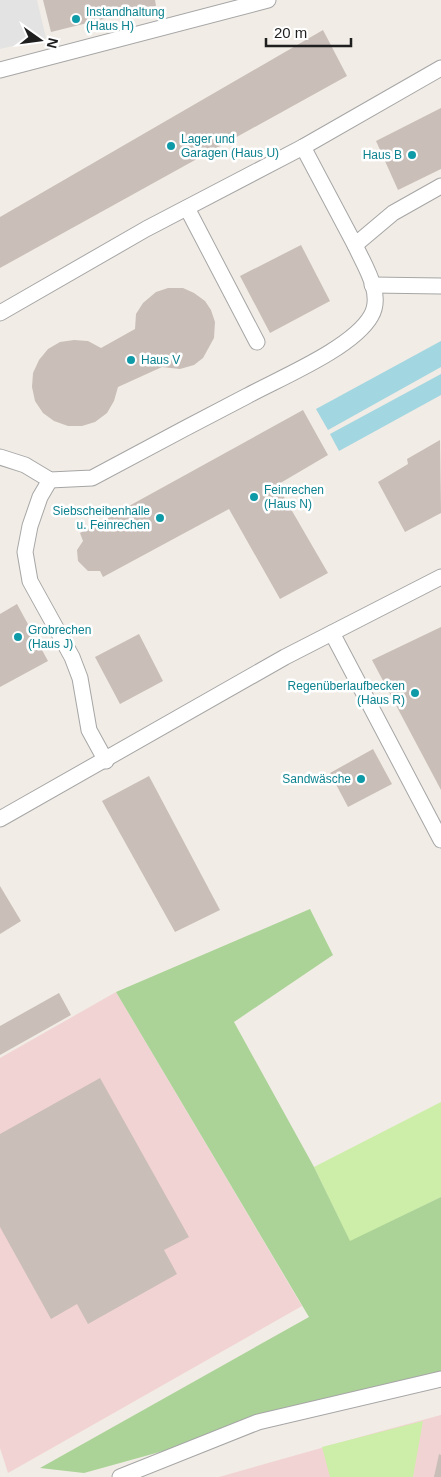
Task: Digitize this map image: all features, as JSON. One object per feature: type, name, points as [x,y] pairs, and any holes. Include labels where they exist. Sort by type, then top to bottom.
[{"type":"lane","points":[[0,70],[268,0]]},
{"type":"lane","points":[[0,313],[187,208],[303,147],[441,68]]},
{"type":"lane","points":[[0,457],[25,466],[50,480],[92,478],[355,336],[372,316],[375,298],[372,285],[355,245],[303,147]]},
{"type":"lane","points":[[355,245],[393,213],[441,186]]},
{"type":"lane","points":[[187,208],[257,342]]},
{"type":"lane","points":[[372,285],[441,286]]},
{"type":"lane","points":[[50,480],[40,497],[30,526],[26,552],[30,581],[72,657],[80,678],[89,730],[106,761]]},
{"type":"lane","points":[[0,820],[285,657],[441,577]]},
{"type":"lane","points":[[332,633],[441,840]]},
{"type":"lane","points":[[120,1477],[258,1422],[441,1379]]},
{"type":"shaded area","points":[[0,0],[37,0],[46,38],[0,49]]},
{"type":"shaded area","points":[[116,992],[302,1306],[8,1473],[0,1448],[0,1058]]},
{"type":"shaded area","points":[[441,1415],[441,1477],[219,1477],[378,1432]]},
{"type":"green space","points":[[310,909],[333,955],[234,1022],[314,1167],[350,1241],[441,1197],[441,1374],[84,1473],[40,1468],[309,1317],[116,992]]},
{"type":"green space","points":[[441,1102],[441,1197],[350,1242],[314,1167]]},
{"type":"green space","points":[[423,1421],[413,1477],[330,1477],[322,1447]]},
{"type":"water","points":[[441,341],[441,367],[328,430],[316,409]]},
{"type":"water","points":[[441,374],[441,395],[339,451],[330,434]]},
{"type":"building","name":"Instandhaltung (Haus H)","points":[[43,0],[155,0],[156,6],[51,32]]},
{"type":"building","name":"Lager und Garagen (Haus U)","points":[[323,30],[347,76],[0,268],[0,217]]},
{"type":"building","name":"Haus B","points":[[441,108],[441,169],[398,190],[376,141]]},
{"type":"building","points":[[301,245],[330,301],[270,333],[240,276]]},
{"type":"building","points":[[168,288],[183,288],[194,293],[205,301],[211,310],[215,322],[214,338],[203,358],[194,365],[180,369],[162,367],[118,387],[114,401],[107,413],[95,422],[82,426],[68,426],[54,421],[43,413],[35,401],[32,387],[33,373],[39,360],[48,349],[60,342],[74,340],[88,341],[101,348],[135,329],[136,314],[143,303],[156,292]]},
{"type":"building","points":[[303,410],[328,455],[277,485],[328,573],[280,599],[229,509],[103,577],[100,571],[88,571],[78,561],[77,550],[83,541],[80,533]]},
{"type":"building","points":[[440,440],[441,513],[405,532],[378,482],[408,464],[407,459]]},
{"type":"building","name":"Grobrechen (Haus J)","points":[[17,604],[48,661],[0,687],[0,614]]},
{"type":"building","name":"Regenüberlaufbecken (Haus R)","points":[[441,627],[441,790],[372,660]]},
{"type":"building","points":[[139,634],[163,681],[120,704],[95,657]]},
{"type":"building","name":"Sandwäsche","points":[[373,749],[392,784],[348,807],[330,773]]},
{"type":"building","points":[[149,776],[220,910],[175,932],[102,801]]},
{"type":"building","points":[[0,886],[21,921],[0,934]]},
{"type":"building","points":[[59,993],[71,1015],[0,1055],[0,1026]]},
{"type":"building","points":[[100,1078],[189,1237],[164,1250],[177,1274],[88,1324],[77,1304],[51,1319],[0,1227],[0,1134]]},
{"type":"building","points":[[439,1454],[441,1455],[441,1477],[434,1477]]},
{"type":"place","name":"Instandhaltung (Haus H)","points":[[76,19]]},
{"type":"place","name":"Lager und Garagen (Haus U)","points":[[171,146]]},
{"type":"place","name":"Haus B","points":[[412,155]]},
{"type":"place","name":"Haus V","points":[[131,360]]},
{"type":"place","name":"Feinrechen (Haus N)","points":[[254,497]]},
{"type":"place","name":"Siebscheibenhalle u. Feinrechen","points":[[160,518]]},
{"type":"place","name":"Grobrechen (Haus J)","points":[[18,637]]},
{"type":"place","name":"Regenüberlaufbecken (Haus R)","points":[[415,693]]},
{"type":"place","name":"Sandwäsche","points":[[361,779]]}]
